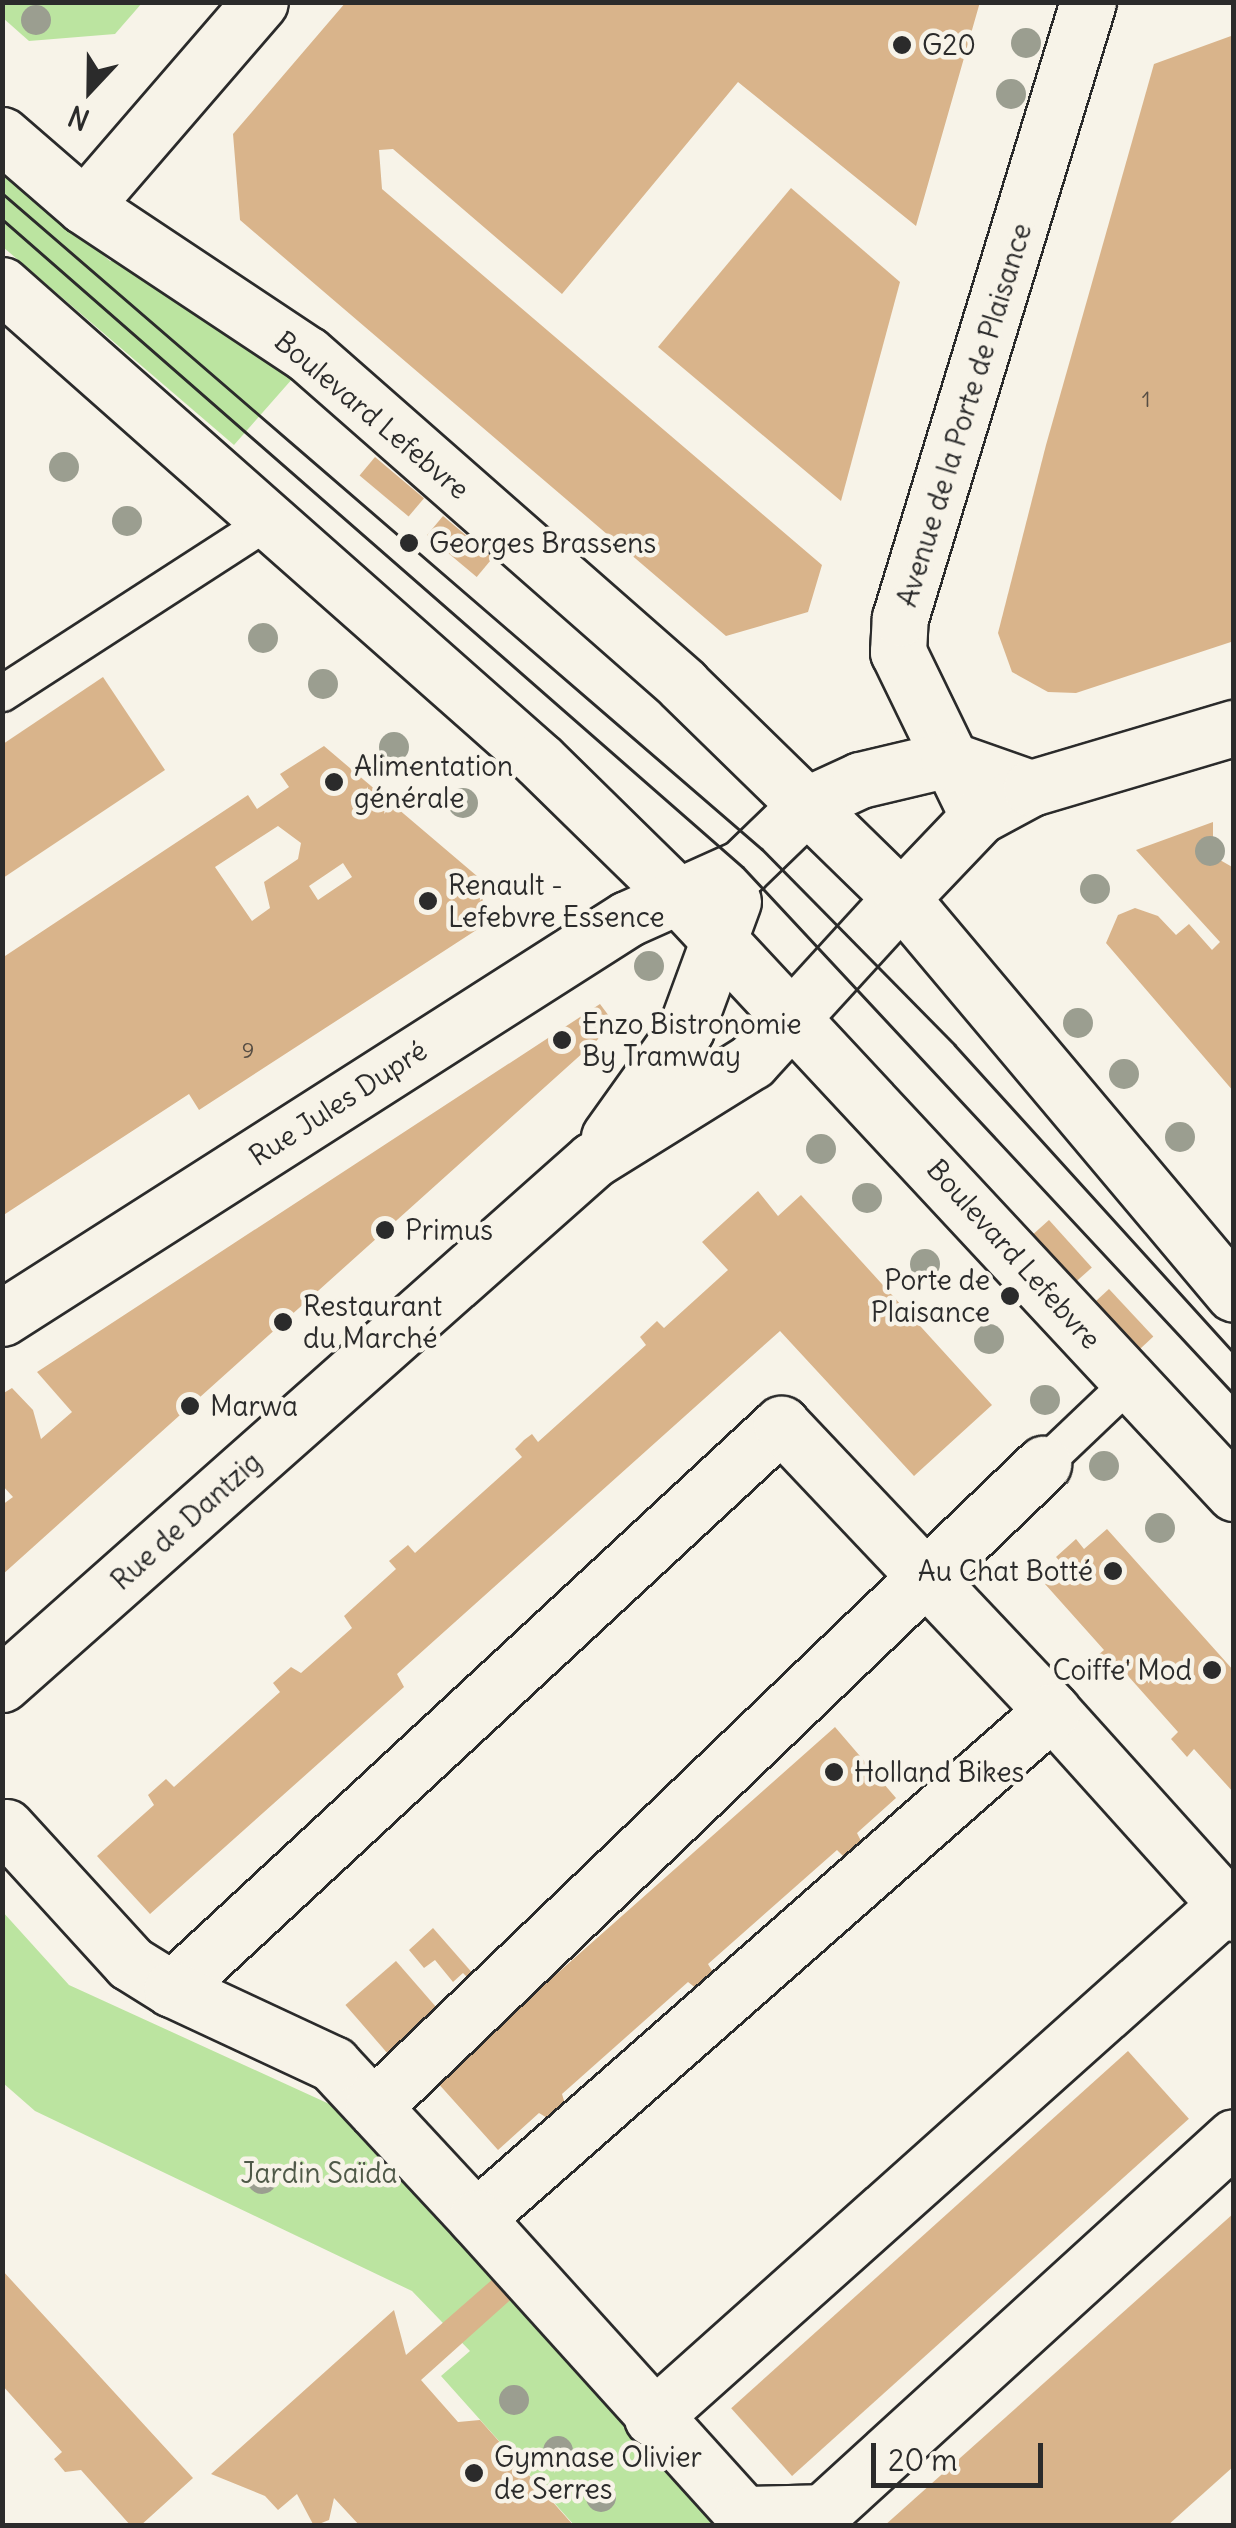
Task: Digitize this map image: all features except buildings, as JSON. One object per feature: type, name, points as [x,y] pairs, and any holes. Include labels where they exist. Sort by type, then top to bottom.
[{"type":"street","points":[[84,206],[260,2]]},
{"type":"street","name":"Avenue de la Porte de Plaisance","points":[[979,816],[898,652],[900,618],[1088,2]]},
{"type":"street","name":"Boulevard Lefebvre","points":[[2,135],[84,206],[307,354],[808,804],[901,898],[1234,1294]]},
{"type":"street","name":"Boulevard Lefebvre","points":[[2,285],[272,518],[723,940],[1234,1493]]},
{"type":"street","points":[[795,1014],[979,816],[1031,788],[1234,728]]},
{"type":"street","points":[[676,894],[743,867],[808,804],[860,780],[948,758],[1031,788]]},
{"type":"street","name":"Rue de Dantzig","points":[[593,1160],[686,1029],[723,940],[743,867]]},
{"type":"street","name":"Rue Jules Dupré","points":[[2,1318],[676,894]]},
{"type":"street","name":"Rue de Dantzig","points":[[2,1684],[593,1160],[752,1061],[795,1014]]},
{"type":"street","points":[[172,1989],[781,1424],[929,1577],[1230,1909],[652,2418]]},
{"type":"street","points":[[372,2107],[1043,1464]]},
{"type":"street","points":[[476,2218],[1052,1710]]},
{"type":"street","points":[[4,1823],[130,1962],[172,1989],[333,2064],[743,2514],[829,2519],[1234,2137]]},
{"type":"lane","points":[[2,693],[272,518]]},
{"type":"lane","points":[[1043,1464],[1128,1382]]},
{"type":"green space","points":[[3,2],[142,3],[115,34],[29,41],[3,18]]},
{"type":"green space","points":[[2,168],[110,261],[121,260],[293,378],[234,445],[3,247]]},
{"type":"green space","name":"Jardin Saïda","points":[[2,1911],[69,1985],[360,2118],[726,2525],[574,2525],[441,2376],[470,2351],[412,2291],[35,2111],[3,2083]]},
{"type":"tram line","points":[[2,193],[762,849],[955,1045],[1234,1353]]},
{"type":"tram line","points":[[2,219],[743,867],[1234,1394]]},
{"type":"place","name":"G20","points":[[902,45]]},
{"type":"place","name":"Georges Brassens","points":[[409,543]]},
{"type":"place","name":"Alimentation générale","points":[[334,782]]},
{"type":"place","name":"Renault - Lefebvre Essence","points":[[428,901]]},
{"type":"place","name":"Enzo Bistronomie By Tramway","points":[[562,1040]]},
{"type":"place","name":"Primus","points":[[385,1230]]},
{"type":"place","name":"Porte de Plaisance","points":[[1010,1296]]},
{"type":"place","name":"Restaurant du Marché","points":[[283,1322]]},
{"type":"place","name":"Marwa","points":[[190,1406]]},
{"type":"place","name":"Au Chat Botté","points":[[1113,1571]]},
{"type":"place","name":"Coiffe' Mod","points":[[1212,1670]]},
{"type":"place","name":"Holland Bikes","points":[[834,1772]]},
{"type":"place","name":"Gymnase Olivier de Serres","points":[[474,2473]]}]
